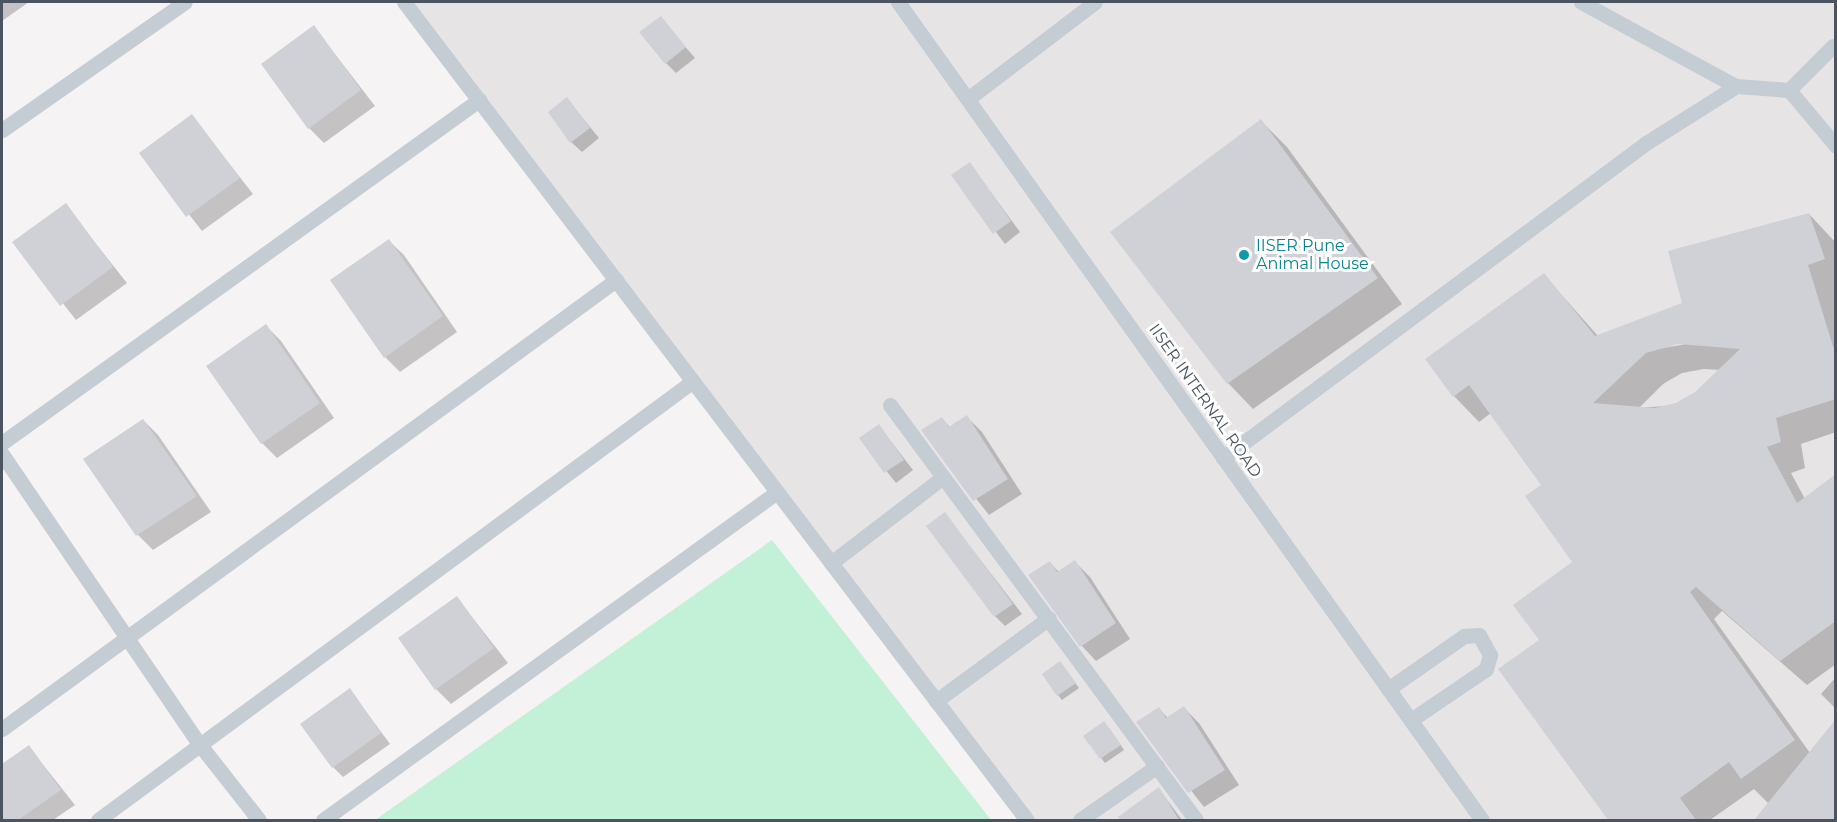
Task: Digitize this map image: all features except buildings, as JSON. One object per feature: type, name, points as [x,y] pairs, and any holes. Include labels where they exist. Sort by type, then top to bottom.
[{"type":"lane","points":[[2,130],[185,2]]},
{"type":"lane","points":[[404,2],[1027,820]]},
{"type":"lane","name":"IISER INTERNAL ROAD","points":[[898,2],[969,98],[1482,820]]},
{"type":"lane","points":[[969,98],[1095,2]]},
{"type":"lane","points":[[1581,2],[1736,87],[1789,90],[1836,146]]},
{"type":"lane","points":[[1789,90],[1835,45]]},
{"type":"lane","points":[[1223,458],[1646,143],[1736,87]]},
{"type":"lane","points":[[2,443],[479,100]]},
{"type":"lane","points":[[2,729],[616,280]]},
{"type":"lane","points":[[98,820],[693,381]]},
{"type":"lane","points":[[890,405],[1196,820]]},
{"type":"lane","points":[[2,454],[201,745],[259,820]]},
{"type":"lane","points":[[831,562],[943,477]]},
{"type":"lane","points":[[323,820],[777,492]]},
{"type":"lane","points":[[936,701],[1049,618]]},
{"type":"lane","points":[[1388,689],[1464,636],[1479,635],[1490,656],[1486,669],[1411,720]]},
{"type":"lane","points":[[1080,820],[1157,766]]},
{"type":"shaded area","points":[[403,2],[1835,2],[1835,820],[1020,820]]},
{"type":"green space","points":[[772,540],[991,820],[375,820]]},
{"type":"place","name":"IISER Pune Animal House","points":[[1244,255]]}]
